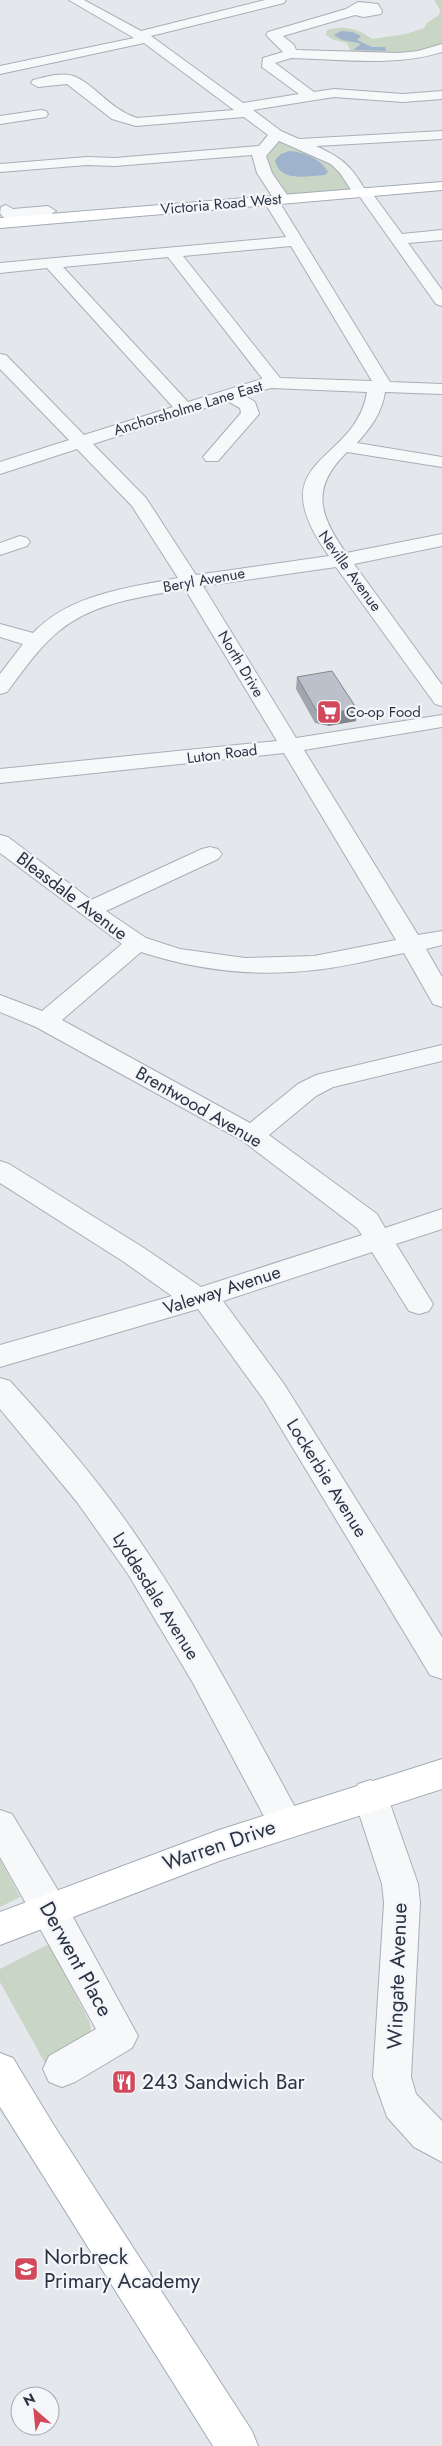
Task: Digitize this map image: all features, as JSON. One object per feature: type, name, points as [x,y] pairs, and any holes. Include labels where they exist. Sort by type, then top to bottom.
[{"type":"main road","name":"Victoria Road West","points":[[49,212],[277,200],[442,186]]},
{"type":"main road","name":"Warren Drive","points":[[0,1929],[126,1878],[285,1822],[442,1774]]},
{"type":"main road","points":[[0,2071],[39,2137],[237,2446]]},
{"type":"street","points":[[74,0],[143,37],[276,134],[342,165],[442,301]]},
{"type":"street","points":[[0,70],[143,37],[280,0]]},
{"type":"street","points":[[290,54],[290,48],[274,35],[352,11]]},
{"type":"street","points":[[310,96],[268,67],[268,61],[290,54],[399,58],[419,55],[442,48]]},
{"type":"street","points":[[38,83],[60,79],[71,80],[113,114],[129,121],[147,122],[243,110],[334,93],[402,98],[442,95]]},
{"type":"street","points":[[0,120],[41,114]]},
{"type":"street","points":[[276,134],[259,156],[262,168],[296,241],[381,382],[379,386]]},
{"type":"street","points":[[298,143],[442,135]]},
{"type":"street","points":[[0,168],[87,161],[115,162],[263,150]]},
{"type":"street","points":[[3,216],[8,214],[49,212]]},
{"type":"street","points":[[397,239],[442,235]]},
{"type":"street","points":[[0,268],[296,241]]},
{"type":"street","points":[[172,252],[272,378],[271,383]]},
{"type":"street","points":[[51,263],[184,408]]},
{"type":"street","name":"North Drive","points":[[0,359],[139,502],[191,581],[291,745],[442,999]]},
{"type":"street","name":"Anchorsholme Lane East","points":[[0,468],[228,394],[271,383],[442,389]]},
{"type":"street","name":"Neville Avenue","points":[[379,386],[377,401],[364,424],[328,459],[318,474],[312,501],[319,526],[442,700]]},
{"type":"street","points":[[212,449],[250,414],[251,410],[246,404],[228,394]]},
{"type":"street","points":[[343,446],[442,462]]},
{"type":"street","name":"Beryl Avenue","points":[[0,688],[36,641],[60,620],[86,606],[116,596],[191,581],[342,558],[442,540]]},
{"type":"street","points":[[0,549],[20,542]]},
{"type":"street","points":[[0,630],[36,641]]},
{"type":"street","name":"Luton Road","points":[[0,776],[144,763],[291,745],[442,721]]},
{"type":"street","name":"Bleasdale Avenue","points":[[0,842],[89,910],[137,943],[177,956],[245,966],[314,963],[442,938]]},
{"type":"street","points":[[89,910],[210,854]]},
{"type":"street","points":[[45,1021],[137,943]]},
{"type":"street","name":"Brentwood Avenue","points":[[0,1003],[45,1021],[252,1134],[367,1221],[419,1304]]},
{"type":"street","points":[[252,1134],[307,1090],[325,1081],[442,1053]]},
{"type":"street","name":"Lockerbie Avenue","points":[[0,1170],[201,1298],[274,1392],[442,1665]]},
{"type":"street","name":"Valeway Avenue","points":[[0,1356],[201,1298],[442,1219]]},
{"type":"street","name":"Lyddesdale Avenue","points":[[0,1389],[46,1440],[116,1531],[200,1665],[285,1822]]},
{"type":"street","name":"Wingate Avenue","points":[[370,1795],[400,1884],[402,1903],[392,2077],[400,2104],[428,2134],[442,2143]]},
{"type":"street","name":"Derwent Place","points":[[0,1825],[49,1908],[119,2036],[62,2069]]},
{"type":"green space","points":[[434,0],[442,0],[442,48],[432,52],[352,55],[347,43],[334,40],[326,35],[327,30],[339,28],[356,30],[372,39],[406,34],[424,28],[427,23],[439,15],[440,10]]},
{"type":"green space","points":[[278,139],[331,162],[354,190],[284,196],[275,181],[265,152]]},
{"type":"green space","points":[[0,1859],[20,1897],[0,1907]]},
{"type":"green space","points":[[49,1944],[90,2023],[91,2032],[45,2063],[0,1982],[0,1969]]},
{"type":"water","points":[[341,31],[353,32],[361,36],[357,40],[372,47],[385,47],[386,51],[355,50],[360,45],[359,43],[342,40],[334,35]]},
{"type":"water","points":[[289,151],[316,159],[328,172],[325,175],[295,177],[282,172],[275,160],[281,154]]},
{"type":"building","points":[[332,671],[357,709],[328,713],[316,710],[297,677]]},
{"type":"place","name":"Co-op Food","points":[[329,712]]},
{"type":"place","name":"243 Sandwich Bar","points":[[124,2082]]},
{"type":"place","name":"Norbreck Primary Academy","points":[[26,2269]]}]
